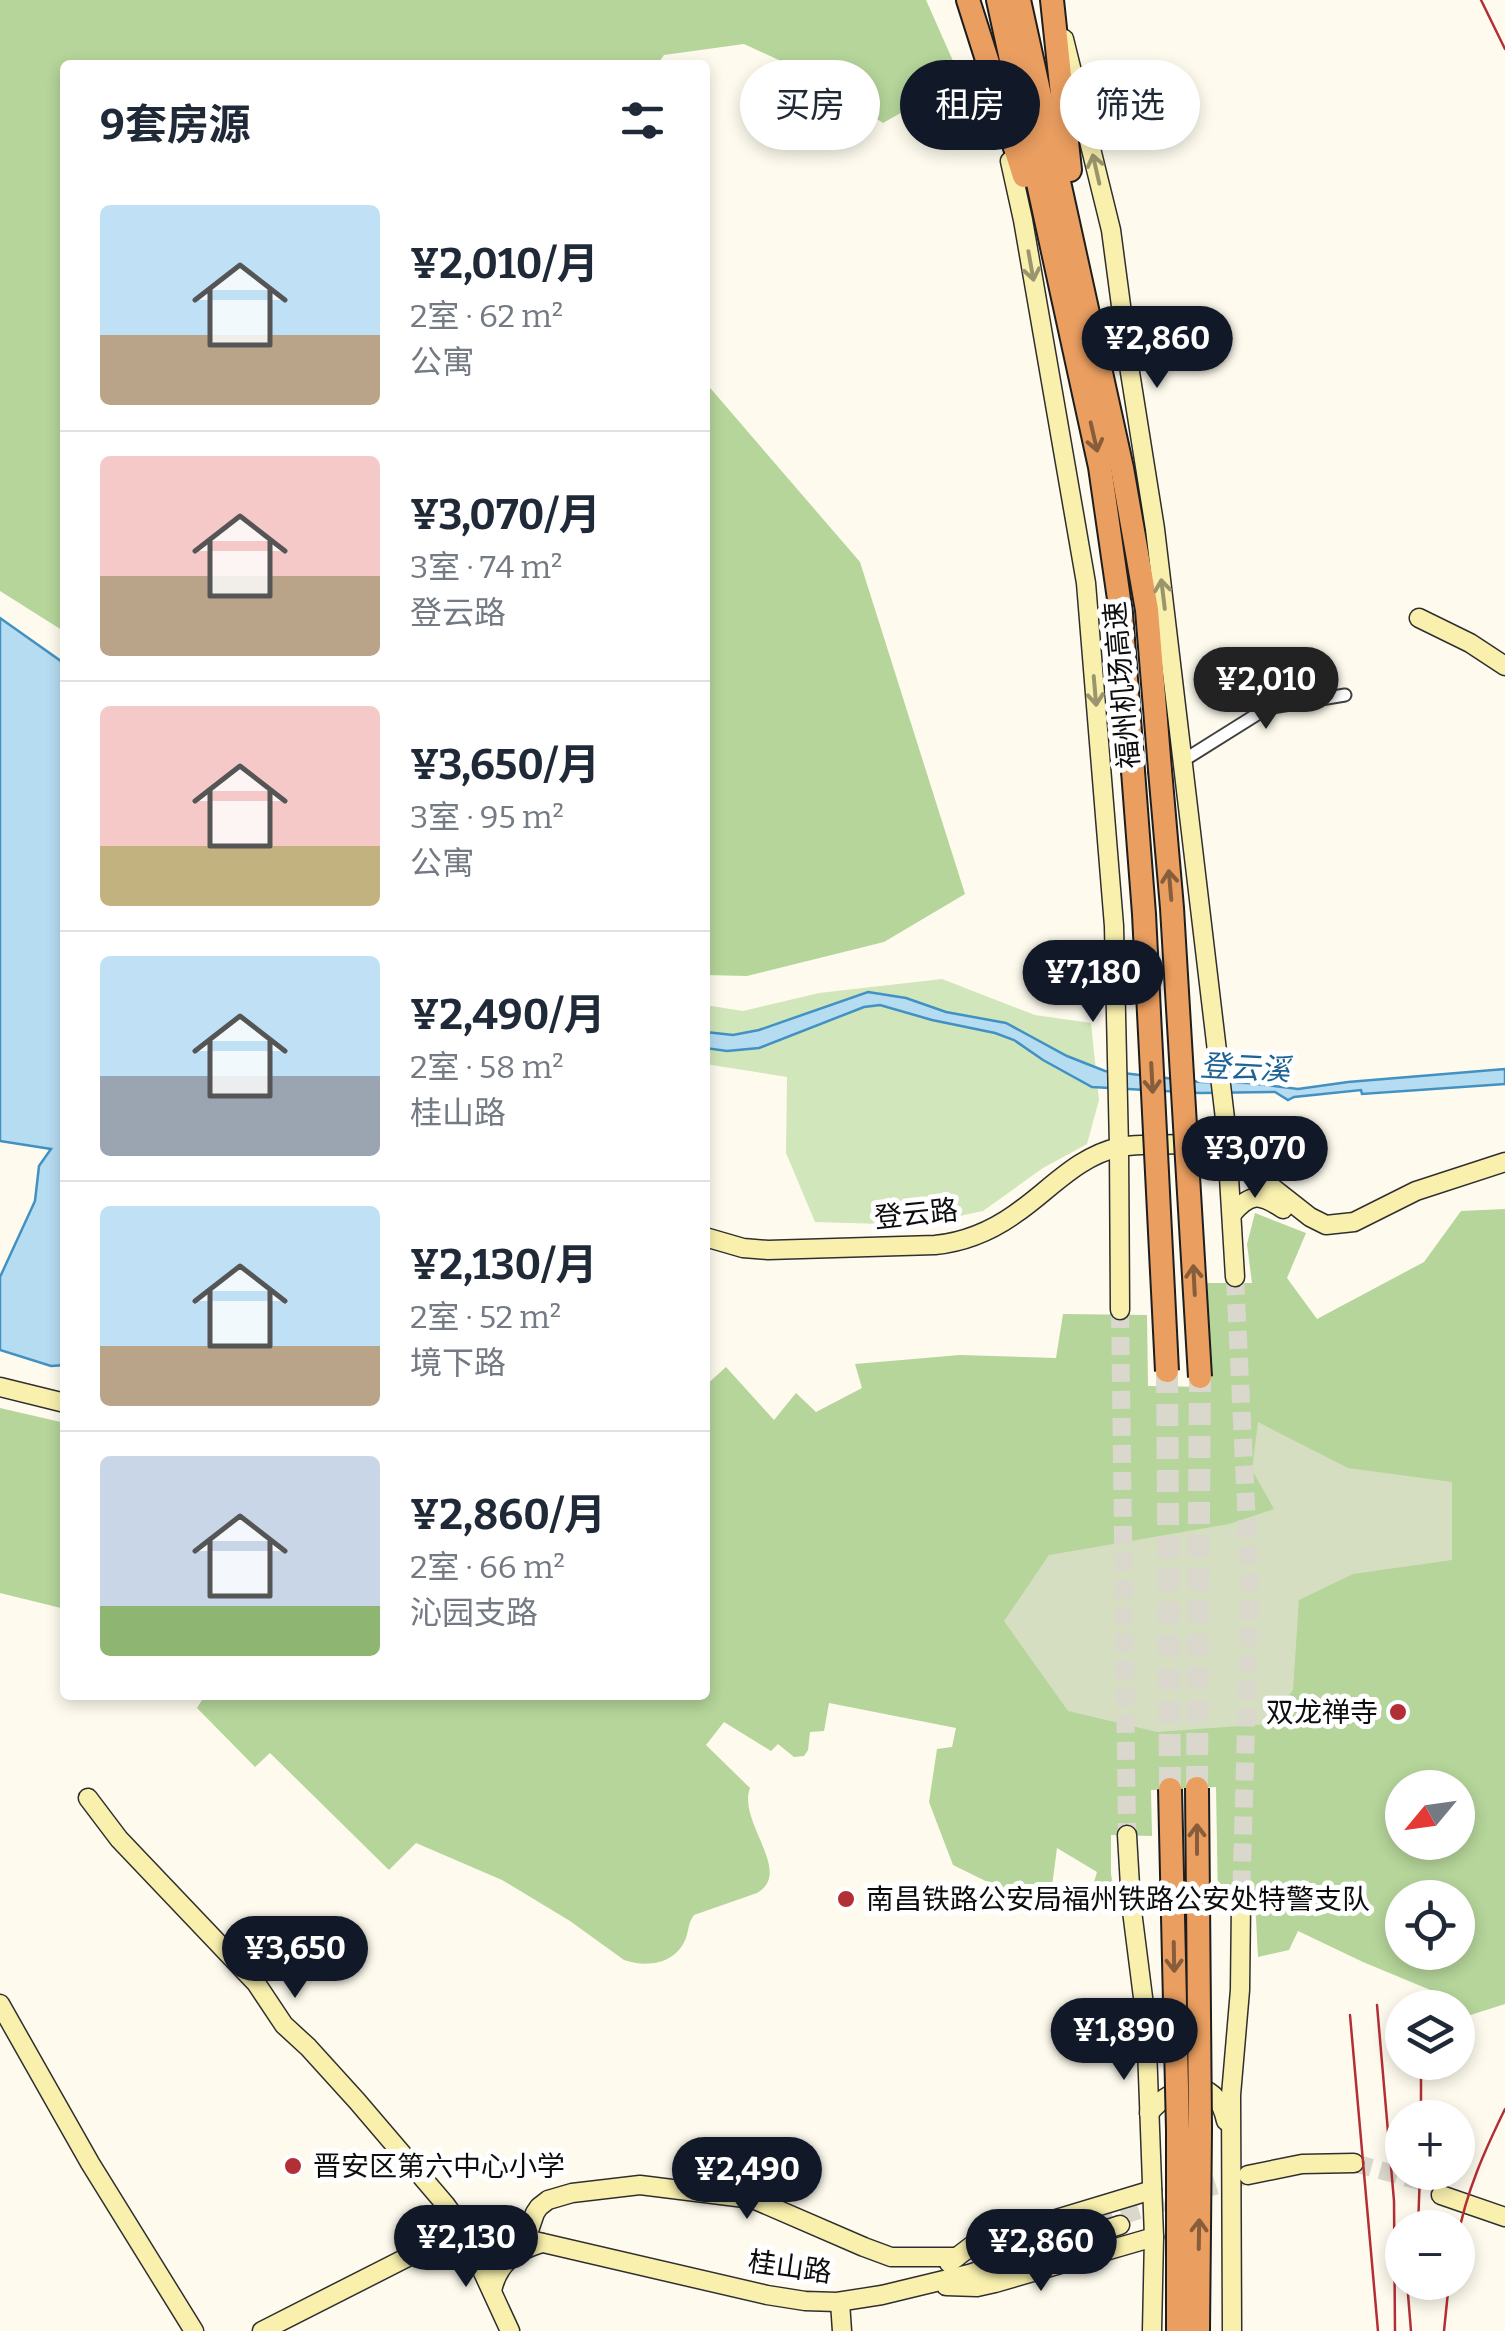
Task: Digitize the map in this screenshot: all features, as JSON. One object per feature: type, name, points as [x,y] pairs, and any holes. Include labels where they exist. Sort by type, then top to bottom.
[{"type":"highway","points":[[970,0],[1070,281]]},
{"type":"highway","name":"福州机场高速","points":[[998,0],[1030,140],[1122,468],[1147,610],[1172,908],[1200,1377]]},
{"type":"highway","name":"福州机场高速","points":[[1019,0],[1070,281],[1121,613],[1144,914],[1167,1371]]},
{"type":"highway","points":[[1053,0],[1070,281]]},
{"type":"highway","points":[[1197,1788],[1198,2331]]},
{"type":"highway","points":[[1170,1789],[1178,2331]]},
{"type":"main road","points":[[1053,0],[1111,230],[1155,530],[1226,1127],[1235,1277]]},
{"type":"main road","points":[[982,40],[1024,220],[1086,584],[1114,926],[1120,1310]]},
{"type":"main road","points":[[1419,618],[1502,657]]},
{"type":"main road","name":"登云路","points":[[710,1238],[768,1250],[956,1242],[1007,1220],[1064,1174],[1120,1147],[1206,1144],[1228,1152]]},
{"type":"main road","points":[[1228,1152],[1318,1223]]},
{"type":"main road","points":[[1232,1214],[1245,1201],[1258,1196],[1298,1218],[1318,1223],[1354,1222],[1416,1191],[1505,1162]]},
{"type":"main road","points":[[0,1387],[60,1401]]},
{"type":"main road","points":[[88,1798],[119,1839],[256,1983],[284,2025],[357,2101],[445,2204],[462,2229],[510,2331]]},
{"type":"main road","points":[[1126,1835],[1146,2021],[1154,2236],[1152,2331]]},
{"type":"main road","points":[[1232,2331],[1230,2141],[1241,1904]]},
{"type":"main road","points":[[0,2004],[90,2163],[194,2331]]},
{"type":"main road","points":[[1150,2113],[1171,2093],[1205,2090],[1216,2095],[1223,2106],[1230,2141]]},
{"type":"main road","points":[[1250,2179],[1354,2169]]},
{"type":"main road","points":[[492,2291],[506,2262],[535,2241],[535,2213],[539,2206],[572,2194],[640,2185],[753,2198],[891,2256],[957,2257]]},
{"type":"main road","points":[[921,2284],[974,2244],[1152,2190]]},
{"type":"main road","points":[[1505,2208],[1442,2191],[1505,2218]]},
{"type":"main road","points":[[921,2284],[969,2274],[1120,2225]]},
{"type":"main road","points":[[262,2331],[462,2229]]},
{"type":"main road","name":"桂山路","points":[[462,2229],[480,2229],[794,2300],[840,2302],[921,2284]]},
{"type":"main road","points":[[921,2284],[977,2287],[1154,2236]]},
{"type":"main road","points":[[840,2302],[842,2331]]},
{"type":"street","points":[[1184,760],[1267,708],[1345,696]]},
{"type":"green space","points":[[0,0],[926,0],[953,60],[900,60],[900,113],[883,123],[880,60],[779,60],[744,44],[664,55],[660,60],[60,60],[60,629],[0,591]]},
{"type":"green space","points":[[710,388],[860,562],[965,894],[884,942],[747,976],[710,975]]},
{"type":"green space","points":[[942,979],[1035,1015],[1091,1023],[1099,1100],[1087,1144],[1043,1168],[983,1211],[916,1225],[815,1222],[786,1153],[787,1077],[710,1065],[710,1006],[743,1011],[819,993]]},
{"type":"green space","points":[[1505,1209],[1505,2004],[1475,2014],[1475,1990],[1430,1990],[1363,1962],[1298,1931],[1289,1950],[1258,1957],[1255,1900],[1218,1902],[1216,1787],[1151,1790],[1152,1836],[1111,1835],[1116,1903],[1088,1903],[1097,1872],[1057,1848],[1051,1894],[1010,1893],[953,1865],[929,1802],[937,1749],[952,1747],[956,1728],[829,1703],[824,1731],[810,1732],[804,1756],[794,1757],[778,1744],[771,1751],[724,1722],[706,1745],[750,1788],[751,1816],[768,1860],[767,1884],[757,1893],[694,1915],[681,1947],[668,1958],[651,1963],[624,1960],[570,1921],[502,1880],[416,1843],[389,1870],[270,1753],[255,1767],[197,1708],[202,1700],[710,1700],[710,1381],[726,1367],[774,1420],[796,1393],[816,1412],[862,1388],[855,1364],[960,1355],[1056,1358],[1063,1314],[1147,1315],[1148,1386],[1208,1387],[1207,1283],[1252,1283],[1247,1244],[1255,1213],[1306,1233],[1287,1278],[1317,1319],[1424,1262],[1461,1211]]},
{"type":"green space","points":[[0,1408],[60,1422],[60,1608],[0,1593]]},
{"type":"green space","points":[[1258,1422],[1348,1468],[1452,1482],[1452,1560],[1353,1574],[1299,1600],[1293,1690],[1267,1724],[1157,1732],[1068,1711],[1004,1621],[1049,1555],[1229,1524],[1274,1509],[1252,1470]]},
{"type":"water","points":[[0,618],[60,660],[60,1365],[0,1350],[0,1277],[35,1201],[39,1166],[51,1149],[0,1141]]},
{"type":"water","points":[[868,992],[1006,1023],[1067,1056],[1105,1071],[1298,1089],[1505,1069],[1505,1084],[1362,1094],[1361,1090],[1288,1100],[1275,1092],[1200,1093],[1092,1087],[1014,1040],[880,1005],[864,1007],[759,1048],[710,1049],[710,1033],[733,1035],[759,1030]]},
{"type":"tunnel","points":[[1235,1277],[1250,1587],[1241,1904]]},
{"type":"tunnel","points":[[1120,1310],[1127,1835]]},
{"type":"tunnel","points":[[1167,1371],[1170,1789]]},
{"type":"tunnel","points":[[1197,1788],[1200,1377]]},
{"type":"tunnel","points":[[1354,2163],[1385,2171]]},
{"type":"tunnel","points":[[1096,2224],[1242,2177]]},
{"type":"railway","points":[[1481,0],[1505,49]]},
{"type":"railway","points":[[1377,2005],[1394,2201],[1395,2331]]},
{"type":"railway","points":[[1350,2015],[1378,2331]]},
{"type":"railway","points":[[1421,2080],[1421,2100]]},
{"type":"railway","points":[[1465,2210],[1505,2109]]},
{"type":"railway","points":[[1419,2190],[1419,2210]]},
{"type":"railway","points":[[1408,2300],[1411,2331]]},
{"type":"railway","points":[[1444,2331],[1447,2300]]},
{"type":"place","name":"双龙禅寺","points":[[1398,1712]]},
{"type":"place","name":"南昌铁路公安局福州铁路公安处特警支队","points":[[846,1899]]},
{"type":"place","name":"晋安区第六中心小学","points":[[293,2166]]},
{"type":"water label","name":"登云溪","points":[[1245,1068]]}]
